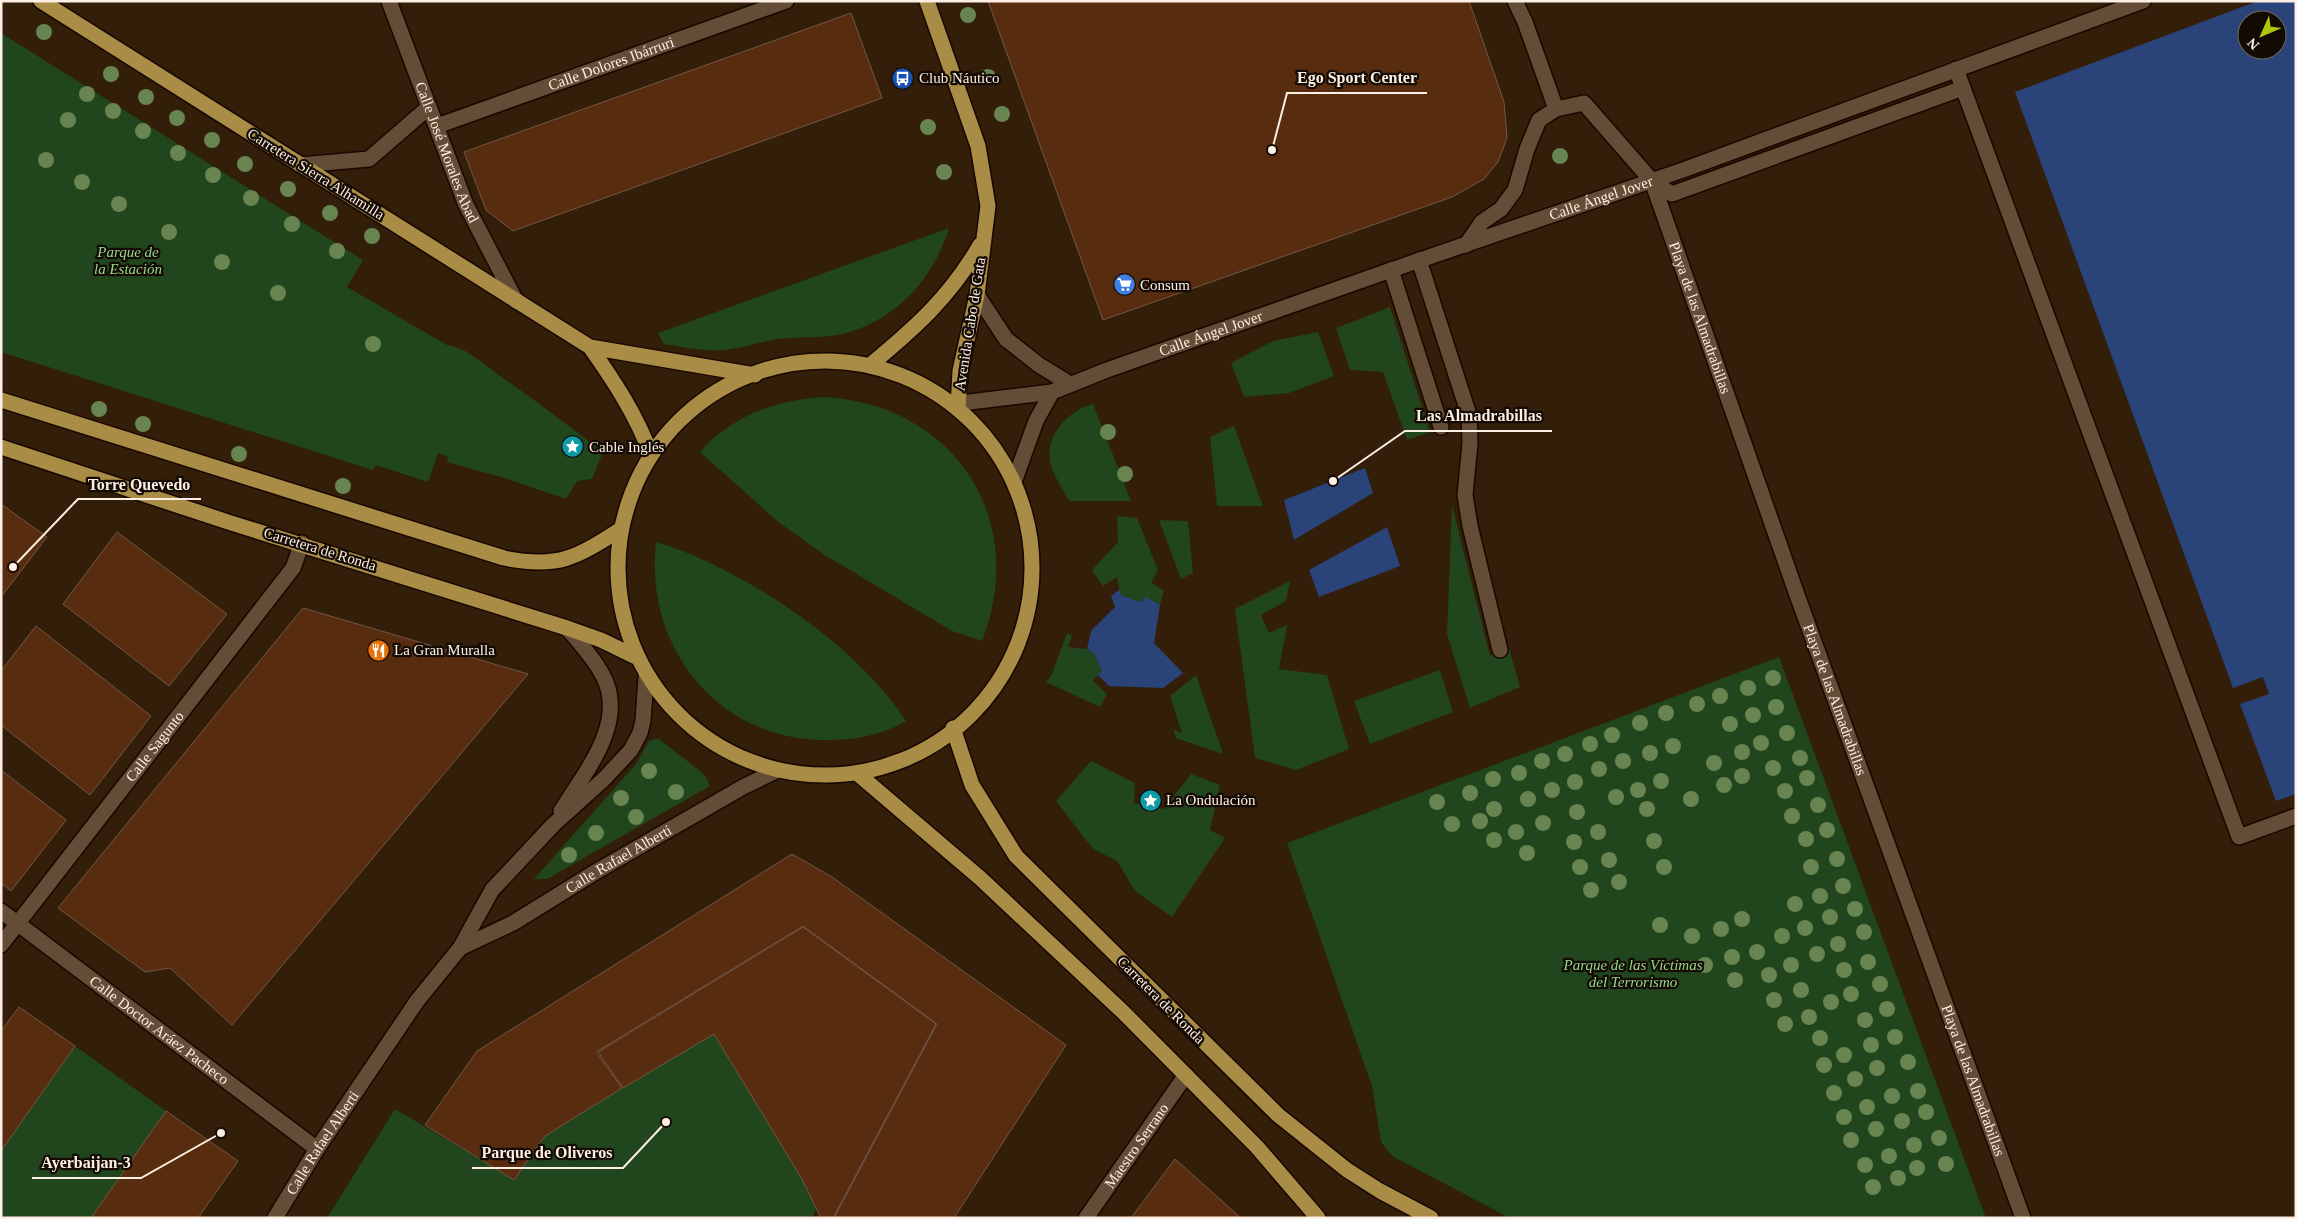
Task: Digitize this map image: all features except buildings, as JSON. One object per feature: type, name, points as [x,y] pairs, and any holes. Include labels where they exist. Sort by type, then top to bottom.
[{"type":"main road","name":"Carretera Sierra Alhamilla","points":[[41,1],[590,347],[756,375]]},
{"type":"main road","name":"Avenida Cabo de Gata","points":[[927,1],[978,146],[988,206],[977,295],[960,371],[956,406]]},
{"type":"main road","name":"Avenida Cabo de Gata","points":[[869,366],[933,311],[964,274],[983,239]]},
{"type":"main road","name":"Carretera Sierra Alhamilla","points":[[590,347],[628,404],[644,434],[651,455]]},
{"type":"main road","points":[[813,362],[839,362],[869,366],[917,381],[956,406],[994,450],[1014,482],[1025,512],[1034,562],[1032,590],[1026,617],[1017,642],[1005,666],[982,698],[953,728],[925,748],[896,763],[858,774],[820,775],[778,770],[744,758],[713,741],[670,706],[646,677],[629,643],[619,604],[616,561],[621,529],[628,503],[639,476],[651,455],[674,427],[702,403],[727,387],[784,366],[813,362]]},
{"type":"main road","points":[[1,400],[504,558],[528,563],[560,561],[578,555],[621,529]]},
{"type":"main road","name":"Carretera de Ronda","points":[[1,447],[228,522],[302,543],[567,628],[601,640],[636,657]]},
{"type":"main road","name":"Carretera de Ronda","points":[[953,728],[972,784],[1016,856],[1278,1115],[1348,1170],[1380,1191],[1431,1218]]},
{"type":"main road","points":[[858,774],[980,878],[1118,1007],[1257,1147],[1318,1218]]},
{"type":"street","name":"Calle José Morales Abad","points":[[389,1],[466,205],[516,301]]},
{"type":"street","name":"Calle Dolores Ibárruri","points":[[437,126],[786,1]]},
{"type":"street","points":[[1515,1],[1525,22],[1556,109]]},
{"type":"street","points":[[1652,180],[2143,1]]},
{"type":"street","points":[[1956,69],[2239,838],[2296,816]]},
{"type":"street","points":[[1652,180],[1672,194],[1678,194],[1963,88]]},
{"type":"street","name":"Calle Ángel Jover","points":[[956,406],[1052,392],[1419,260],[1466,245],[1652,180],[1584,104],[1556,109],[1539,120],[1527,149],[1515,190],[1502,209],[1482,222],[1466,245]]},
{"type":"street","points":[[300,165],[370,159],[429,106]]},
{"type":"street","name":"Playa de las Almadrabillas","points":[[1652,180],[1796,592],[2023,1218]]},
{"type":"street","points":[[1419,260],[1469,415],[1470,443],[1465,495],[1470,526],[1500,650]]},
{"type":"street","points":[[1391,270],[1441,427]]},
{"type":"street","points":[[977,295],[1006,339],[1039,365],[1070,384]]},
{"type":"street","points":[[1014,482],[1033,428],[1052,392]]},
{"type":"street","name":"Calle Sagunto","points":[[1,945],[293,568],[302,543]]},
{"type":"street","name":"Calle Rafael Alberti","points":[[553,825],[600,747],[609,722],[611,710],[608,686],[603,675],[567,628]]},
{"type":"street","name":"Calle Rafael Alberti","points":[[274,1218],[316,1149],[417,1000],[460,948],[492,890],[553,825],[604,779],[630,750],[640,733],[643,721],[646,677]]},
{"type":"street","name":"Calle Rafael Alberti","points":[[460,948],[513,923],[597,871],[743,787],[778,770]]},
{"type":"street","name":"Calle Doctor Aráez Pacheco","points":[[1,911],[316,1149]]},
{"type":"street","name":"Maestro Serrano","points":[[1086,1218],[1186,1074]]},
{"type":"green space","name":"Parque de la Estación","points":[[1,33],[363,260],[347,287],[447,345],[461,349],[475,357],[603,452],[592,479],[577,481],[566,499],[504,478],[447,462],[448,457],[438,453],[428,482],[376,465],[373,470],[1,352]]},
{"type":"green space","points":[[949,228],[934,264],[912,294],[883,317],[847,333],[830,336],[786,338],[738,348],[710,350],[664,344],[658,333]]},
{"type":"green space","points":[[1390,307],[1430,432],[1407,440],[1383,372],[1350,370],[1336,328]]},
{"type":"green space","points":[[1318,332],[1334,376],[1289,393],[1244,397],[1231,363],[1273,341]]},
{"type":"green space","points":[[826,397],[872,405],[912,422],[945,446],[970,477],[988,513],[996,553],[994,596],[982,641],[952,631],[823,554],[777,521],[700,452],[727,428],[757,411],[791,401]]},
{"type":"green space","points":[[1093,404],[1131,501],[1069,501],[1052,470],[1049,455],[1054,435],[1060,426],[1075,412]]},
{"type":"green space","points":[[1233,426],[1263,506],[1217,506],[1210,437]]},
{"type":"green space","points":[[1452,505],[1490,656],[1509,648],[1520,687],[1470,708],[1447,634]]},
{"type":"green space","points":[[1117,516],[1137,518],[1158,570],[1151,583],[1164,590],[1160,605],[1146,598],[1142,602],[1122,596],[1117,577],[1103,586],[1092,570],[1118,542]]},
{"type":"green space","points":[[1159,520],[1188,521],[1193,573],[1181,579]]},
{"type":"green space","points":[[656,542],[724,570],[795,612],[859,664],[885,693],[906,721],[876,734],[843,740],[822,740],[784,735],[749,723],[719,703],[694,679],[675,649],[662,616],[655,580]]},
{"type":"green space","points":[[1290,581],[1286,601],[1261,615],[1269,633],[1287,625],[1279,669],[1327,675],[1349,749],[1296,770],[1255,758],[1235,609]]},
{"type":"green space","points":[[1067,633],[1072,636],[1068,647],[1087,649],[1094,653],[1102,671],[1093,681],[1107,694],[1100,707],[1046,682],[1051,676]]},
{"type":"green space","name":"Parque de las Víctimas del Terrorismo","points":[[1779,657],[1986,1218],[1510,1218],[1392,1156],[1381,1142],[1372,1086],[1287,843]]},
{"type":"green space","points":[[1440,670],[1453,712],[1370,744],[1354,701]]},
{"type":"green space","points":[[1196,675],[1223,754],[1176,738],[1173,729],[1182,733],[1170,696]]},
{"type":"green space","points":[[659,739],[700,771],[706,777],[710,786],[547,879],[534,879],[636,764],[649,741]]},
{"type":"green space","points":[[1091,761],[1135,783],[1134,803],[1164,809],[1191,774],[1220,785],[1210,830],[1225,838],[1172,917],[1135,891],[1117,861],[1093,849],[1056,801]]},
{"type":"green space","points":[[714,1034],[802,1179],[816,1209],[812,1218],[327,1218],[395,1109],[514,1179],[543,1135]]},
{"type":"green space","points":[[75,1046],[166,1111],[91,1218],[1,1218],[1,1151]]},
{"type":"water","points":[[2258,1],[2296,1],[2296,794],[2276,801],[2240,704],[2269,694],[2263,677],[2233,688],[2015,92]]},
{"type":"water","points":[[1365,468],[1373,493],[1294,540],[1284,500]]},
{"type":"water","points":[[1387,527],[1400,566],[1319,597],[1309,570]]},
{"type":"water","points":[[1119,590],[1122,596],[1142,602],[1146,597],[1160,605],[1154,643],[1183,673],[1163,688],[1109,686],[1098,675],[1102,671],[1094,653],[1087,649],[1091,631],[1115,607],[1111,596]]},
{"type":"place","name":"Club Náutico","points":[[903,78]]},
{"type":"place","name":"Ego Sport Center","points":[[1272,150]]},
{"type":"place","name":"Consum","points":[[1124,285]]},
{"type":"place","name":"Cable Inglés","points":[[573,447]]},
{"type":"place","name":"Las Almadrabillas","points":[[1333,481]]},
{"type":"place","name":"Torre Quevedo","points":[[13,567]]},
{"type":"place","name":"La Gran Muralla","points":[[378,650]]},
{"type":"place","name":"La Ondulación","points":[[1150,800]]},
{"type":"place","name":"Parque de Oliveros","points":[[666,1122]]},
{"type":"place","name":"Ayerbaijan-3","points":[[221,1133]]}]
